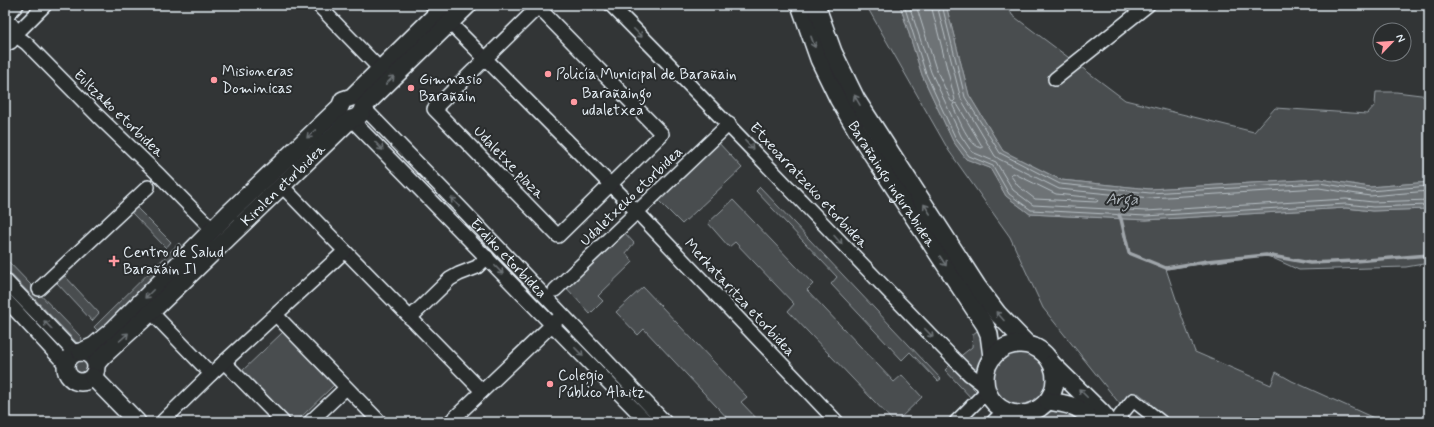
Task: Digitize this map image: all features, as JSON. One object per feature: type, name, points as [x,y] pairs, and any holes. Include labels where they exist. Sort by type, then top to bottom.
[{"type":"main road","name":"Kirolen etorbidea","points":[[90,375],[103,356],[152,312],[282,186],[351,108],[380,70],[445,16],[468,5]]},
{"type":"main road","name":"Barañaingo ingurabidea","points":[[800,5],[819,59],[839,100],[985,325],[990,334],[992,357]]},
{"type":"main road","name":"Barañaingo ingurabidea","points":[[816,5],[833,52],[856,99],[977,286],[998,314],[1027,344]]},
{"type":"main road","name":"Kirolen etorbidea","points":[[74,356],[94,346],[114,329],[228,214],[351,108],[445,16]]},
{"type":"main road","points":[[1052,364],[1055,373],[1055,383],[1053,392],[1048,401],[1039,409],[1028,414],[999,416],[997,406],[986,388],[985,376],[987,366],[992,357],[999,350],[1008,346],[1027,344],[1037,348],[1046,355],[1052,364],[1102,413],[1114,419]]},
{"type":"main road","points":[[90,375],[73,381],[69,378],[66,374],[74,356],[91,356],[90,375],[120,422]]},
{"type":"main road","points":[[90,375],[137,422]]},
{"type":"main road","points":[[1048,401],[1074,406],[1093,422]]},
{"type":"street","points":[[5,17],[17,5]]},
{"type":"street","points":[[5,45],[11,42],[15,35],[45,5]]},
{"type":"street","points":[[318,5],[380,70]]},
{"type":"street","name":"Etxeoarratzeko etorbidea","points":[[610,5],[729,124],[843,245],[952,357],[986,388]]},
{"type":"street","points":[[1055,79],[1148,5]]},
{"type":"street","name":"Udaletxe plaza","points":[[538,7],[662,134],[615,189],[558,236],[434,109],[486,59],[538,7]]},
{"type":"street","points":[[445,16],[615,189]]},
{"type":"street","name":"Eultzako etorbidea","points":[[5,20],[12,24],[15,35],[26,43],[213,230]]},
{"type":"street","name":"Erdiko etorbidea","points":[[351,108],[487,258],[647,422]]},
{"type":"street","name":"Erdiko etorbidea","points":[[351,108],[461,208],[665,422]]},
{"type":"street","name":"Udaletxeko etorbidea","points":[[556,290],[729,124]]},
{"type":"street","points":[[282,186],[482,391]]},
{"type":"street","points":[[39,289],[148,187]]},
{"type":"street","name":"Merkataritza etorbidea","points":[[615,189],[837,422]]},
{"type":"street","points":[[163,421],[211,374],[345,252]]},
{"type":"street","points":[[410,318],[450,279],[459,274],[470,271],[487,258]]},
{"type":"street","points":[[5,280],[74,356]]},
{"type":"street","points":[[5,299],[74,356]]},
{"type":"street","points":[[152,312],[211,374]]},
{"type":"street","points":[[276,315],[380,422]]},
{"type":"street","points":[[450,422],[562,315]]},
{"type":"street","points":[[224,362],[283,422]]},
{"type":"street","points":[[310,422],[346,388]]},
{"type":"street","points":[[956,422],[986,388]]},
{"type":"street","points":[[1114,419],[1133,400],[1161,422]]},
{"type":"shaded area","points":[[866,5],[900,5],[922,75],[953,141],[966,159],[990,168],[1006,196],[1030,214],[1146,220],[1346,208],[1372,211],[1429,209],[1429,263],[1406,267],[1299,270],[1266,255],[1166,269],[1195,352],[1271,385],[1276,372],[1292,381],[1376,419],[1388,422],[1168,422],[1148,407],[1151,403],[1138,393],[1123,408],[1043,308],[1010,237],[949,151]]},
{"type":"shaded area","points":[[946,5],[1008,5],[1012,15],[1125,100],[1254,132],[1275,108],[1367,114],[1375,105],[1376,92],[1396,92],[1429,96],[1429,182],[1370,187],[1320,179],[1150,189],[1061,180],[1003,151],[969,95]]},
{"type":"shaded area","points":[[717,141],[742,168],[682,224],[656,198]]},
{"type":"shaded area","points":[[760,187],[941,379],[938,381],[910,352],[902,360],[831,284],[837,277],[756,191]]},
{"type":"shaded area","points":[[733,200],[813,284],[807,290],[894,382],[902,375],[922,397],[896,422],[894,422],[788,311],[794,304],[735,242],[729,247],[708,223]]},
{"type":"shaded area","points":[[136,207],[171,242],[166,248],[131,212]]},
{"type":"shaded area","points":[[623,231],[634,243],[626,253],[633,262],[598,296],[603,301],[590,314],[564,285]]},
{"type":"shaded area","points":[[179,243],[183,248],[181,254],[99,332],[94,327]]},
{"type":"shaded area","points":[[5,258],[82,338],[79,345],[5,268]]},
{"type":"shaded area","points":[[65,276],[99,313],[92,321],[57,283]]},
{"type":"shaded area","points":[[643,287],[747,397],[741,402],[760,422],[731,422],[644,329],[638,335],[616,312]]},
{"type":"shaded area","points":[[980,329],[983,341],[983,355],[979,372],[974,373],[958,358],[972,347],[973,334]]},
{"type":"shaded area","points":[[283,332],[334,385],[296,422],[291,422],[242,371]]},
{"type":"shaded area","points":[[1015,352],[1025,352],[1035,356],[1043,364],[1047,374],[1047,384],[1043,394],[1035,402],[1025,406],[1015,406],[1005,402],[997,394],[993,384],[993,374],[997,364],[1005,356]]},
{"type":"shaded area","points":[[82,359],[88,361],[90,367],[88,373],[82,375],[76,373],[74,367],[76,361]]},
{"type":"shaded area","points":[[950,365],[977,392],[972,399],[945,370]]},
{"type":"shaded area","points":[[1062,409],[1081,422],[1025,422],[1042,414]]},
{"type":"water","name":"Arga","points":[[900,5],[946,5],[969,95],[1003,151],[1061,180],[1150,189],[1320,179],[1370,187],[1429,182],[1429,209],[1372,211],[1346,208],[1146,220],[1030,214],[1006,196],[990,168],[966,159],[953,141],[922,75]]},
{"type":"waterway","name":"Arga","points":[[1119,215],[1129,253],[1166,268],[1207,261],[1266,255],[1310,263],[1429,255]]},
{"type":"place","name":"Policía Municipal de Barañain","points":[[548,74]]},
{"type":"place","name":"Misioneras Dominicas","points":[[214,80]]},
{"type":"place","name":"Gimnasio Barañain","points":[[411,88]]},
{"type":"place","name":"Barañaingo udaletxea","points":[[574,102]]},
{"type":"place","name":"Centro de Salud Barañáin II","points":[[114,261]]},
{"type":"place","name":"Colegio Público Alaitz","points":[[550,384]]}]
